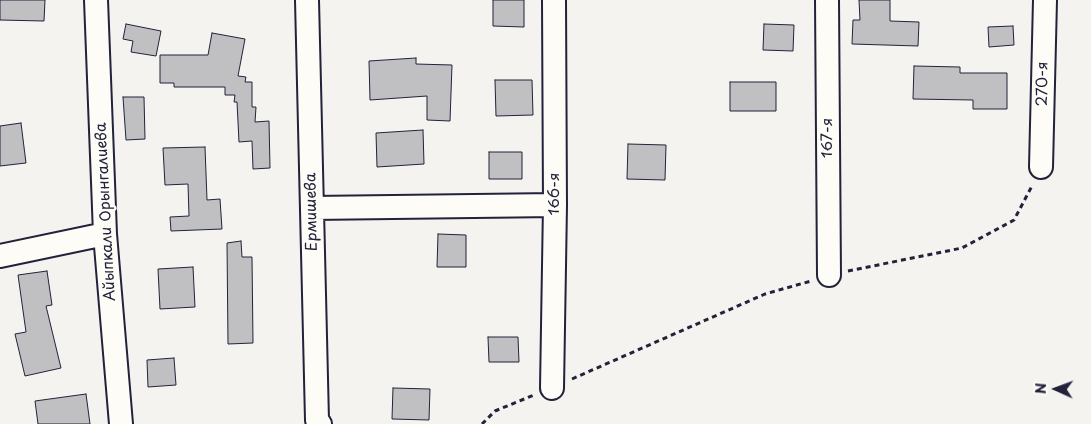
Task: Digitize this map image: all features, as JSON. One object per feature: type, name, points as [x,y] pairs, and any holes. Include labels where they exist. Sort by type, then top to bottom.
[{"type":"street","name":"Айыпкали Орынгалиева","points":[[96,0],[105,234],[120,424]]},
{"type":"street","name":"Ермишева","points":[[307,0],[317,420],[320,424]]},
{"type":"street","name":"166-я","points":[[552,388],[555,205],[554,0]]},
{"type":"street","name":"167-я","points":[[827,0],[829,276]]},
{"type":"street","name":"270-я","points":[[1041,168],[1045,0]]},
{"type":"street","points":[[312,208],[555,205]]},
{"type":"street","points":[[0,256],[105,234]]},
{"type":"path","points":[[482,424],[495,411],[552,388],[765,294],[829,276],[962,248],[1014,220],[1041,168]]},
{"type":"building","points":[[0,0],[45,0],[44,21],[0,20]]},
{"type":"building","points":[[493,0],[524,0],[524,27],[493,26]]},
{"type":"building","points":[[859,0],[890,0],[890,21],[919,22],[918,46],[852,44],[853,20],[860,20]]},
{"type":"building","points":[[126,24],[161,31],[156,56],[131,52],[133,41],[123,39]]},
{"type":"building","points":[[764,24],[794,25],[793,51],[763,50]]},
{"type":"building","points":[[1013,26],[1014,45],[989,47],[988,27]]},
{"type":"building","points":[[212,33],[245,39],[238,76],[246,77],[245,82],[252,82],[252,107],[256,107],[255,122],[269,121],[270,168],[253,169],[252,141],[239,142],[237,102],[234,102],[235,95],[225,95],[225,87],[174,87],[174,83],[160,83],[160,55],[208,55]]},
{"type":"building","points":[[416,58],[416,64],[452,65],[450,121],[427,120],[427,96],[370,100],[369,61]]},
{"type":"building","points":[[914,66],[960,67],[960,73],[1007,73],[1007,109],[973,109],[973,100],[913,99]]},
{"type":"building","points":[[495,80],[532,80],[533,115],[496,116]]},
{"type":"building","points":[[730,82],[776,82],[776,111],[730,111]]},
{"type":"building","points":[[123,97],[144,97],[145,139],[126,140]]},
{"type":"building","points":[[21,123],[26,163],[0,166],[0,126]]},
{"type":"building","points":[[423,130],[424,164],[377,167],[376,133]]},
{"type":"building","points":[[628,144],[666,145],[665,180],[627,179]]},
{"type":"building","points":[[205,147],[207,200],[220,199],[222,229],[171,231],[170,217],[189,216],[188,184],[165,185],[163,148]]},
{"type":"building","points":[[489,152],[522,152],[522,179],[489,179]]},
{"type":"building","points":[[438,234],[466,235],[466,267],[437,267]]},
{"type":"building","points":[[241,241],[242,257],[252,257],[253,343],[228,344],[227,243]]},
{"type":"building","points":[[193,267],[195,307],[160,309],[158,269]]},
{"type":"building","points":[[47,271],[52,305],[46,306],[61,368],[25,376],[15,334],[26,332],[18,275]]},
{"type":"building","points":[[488,337],[518,337],[519,362],[489,362]]},
{"type":"building","points":[[174,358],[176,385],[148,387],[147,360]]},
{"type":"building","points":[[393,388],[430,389],[429,420],[392,419]]},
{"type":"building","points":[[86,394],[90,424],[38,424],[35,401]]}]
